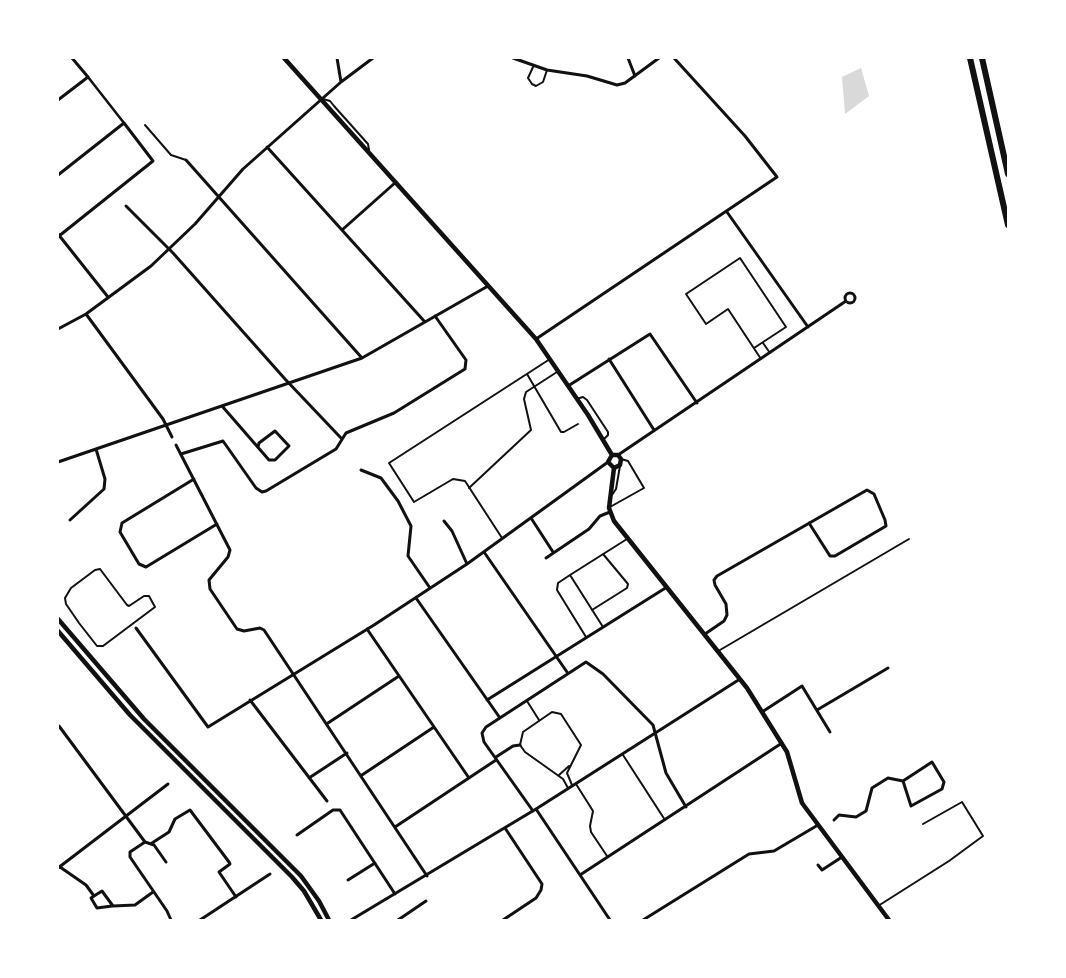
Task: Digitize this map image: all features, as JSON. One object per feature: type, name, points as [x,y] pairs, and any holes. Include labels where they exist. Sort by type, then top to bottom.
[{"type":"highway","points":[[970,58],[1008,226]]},
{"type":"highway","points":[[982,58],[1008,174]]},
{"type":"street","points":[[72,58],[152,161],[58,235],[108,297]]},
{"type":"street","points":[[284,58],[536,339],[612,455],[620,457]]},
{"type":"street","points":[[337,58],[341,82]]},
{"type":"street","points":[[58,329],[86,314],[144,272],[169,250],[243,169],[321,99],[372,58]]},
{"type":"street","points":[[513,58],[547,70],[588,76],[617,85],[625,83],[659,58]]},
{"type":"street","points":[[628,58],[635,76]]},
{"type":"street","points":[[536,339],[774,181],[777,174],[674,58]]},
{"type":"street","points":[[58,100],[88,77]]},
{"type":"street","points":[[58,174],[124,123]]},
{"type":"street","points":[[267,147],[425,322]]},
{"type":"street","points":[[186,160],[362,358]]},
{"type":"street","points":[[342,230],[396,182]]},
{"type":"street","points":[[126,206],[169,250],[341,438]]},
{"type":"street","points":[[727,212],[808,327]]},
{"type":"street","points":[[58,462],[362,358],[488,286]]},
{"type":"street","points":[[620,457],[654,430],[846,300]]},
{"type":"street","points":[[86,314],[166,425],[172,437]]},
{"type":"street","points":[[181,454],[223,441],[256,488],[264,491],[336,449],[341,438],[346,433],[394,413],[465,369],[466,360],[435,316]]},
{"type":"street","points":[[568,387],[650,334],[696,403]]},
{"type":"street","points":[[609,359],[654,430]]},
{"type":"street","points":[[222,406],[268,459],[272,461],[289,446],[275,431],[259,443],[258,447]]},
{"type":"street","points":[[176,445],[230,552],[210,578],[210,589],[237,629],[241,631],[258,628],[264,630],[317,711],[328,723],[330,731],[362,775],[427,876]]},
{"type":"street","points":[[70,520],[104,489],[105,479],[96,449]]},
{"type":"street","points":[[135,626],[208,726],[367,629],[467,564],[608,462],[612,455]]},
{"type":"street","points":[[614,468],[620,465],[620,457]]},
{"type":"street","points":[[608,462],[614,468]]},
{"type":"street","points":[[614,468],[609,510],[628,538],[740,679],[782,743],[790,760],[802,803],[818,825],[823,828],[842,858],[889,920]]},
{"type":"street","points":[[361,470],[382,478],[398,501],[411,526],[408,556],[430,588]]},
{"type":"street","points":[[194,479],[122,523],[120,532],[140,564],[146,567],[217,524]]},
{"type":"street","points":[[705,634],[724,622],[727,615],[726,604],[715,586],[714,580],[717,576],[809,523],[867,490],[874,494],[886,520],[886,526],[835,556],[830,556],[809,523]]},
{"type":"street","points":[[546,558],[588,529],[600,516],[609,510]]},
{"type":"street","points":[[531,518],[553,552]]},
{"type":"street","points":[[444,522],[452,531],[467,564]]},
{"type":"street","points":[[484,552],[568,672]]},
{"type":"street","points":[[487,700],[667,587]]},
{"type":"street","points":[[416,598],[500,718]]},
{"type":"street","points":[[58,619],[144,719],[301,876],[320,901],[329,920]]},
{"type":"street","points":[[367,629],[469,778]]},
{"type":"street","points":[[58,630],[130,715],[292,877],[304,891],[321,920]]},
{"type":"street","points":[[610,920],[534,810],[484,742],[482,733],[486,727],[583,663],[592,664],[652,723],[666,773],[686,807]]},
{"type":"street","points":[[817,710],[888,668]]},
{"type":"street","points":[[328,723],[399,676]]},
{"type":"street","points":[[351,920],[505,828],[740,679]]},
{"type":"street","points":[[762,712],[802,686],[830,732]]},
{"type":"street","points":[[250,700],[327,801]]},
{"type":"street","points":[[58,726],[145,842]]},
{"type":"street","points":[[362,775],[434,727]]},
{"type":"street","points":[[580,876],[782,743]]},
{"type":"street","points":[[395,827],[496,760],[496,757],[513,746],[520,745]]},
{"type":"street","points":[[309,778],[347,754]]},
{"type":"street","points":[[834,820],[843,815],[856,817],[866,811],[872,788],[888,778],[903,781],[932,762],[944,782],[942,789],[911,806],[903,781]]},
{"type":"street","points":[[94,896],[86,885],[59,867],[168,784]]},
{"type":"street","points":[[171,920],[129,854],[145,842],[152,843],[169,832],[175,819],[190,810],[230,864],[219,872],[236,897]]},
{"type":"street","points":[[297,835],[333,810],[340,810],[394,894]]},
{"type":"street","points":[[643,920],[749,854],[774,851],[818,825]]},
{"type":"street","points":[[503,920],[532,901],[541,890],[540,879],[505,828]]},
{"type":"street","points":[[152,843],[166,862]]},
{"type":"street","points":[[818,865],[822,870],[842,858]]},
{"type":"street","points":[[348,880],[375,863]]},
{"type":"street","points":[[200,920],[270,874]]},
{"type":"street","points":[[113,906],[102,891],[91,898],[97,908],[136,905],[153,892]]},
{"type":"street","points":[[398,920],[426,901]]},
{"type":"lane","points":[[533,66],[528,78],[536,86],[543,82],[547,70]]},
{"type":"lane","points":[[145,125],[171,155],[186,160]]},
{"type":"lane","points":[[754,348],[786,327],[740,258],[686,294],[706,324],[728,309],[761,359]]},
{"type":"lane","points":[[763,342],[770,353]]},
{"type":"lane","points":[[502,538],[465,481],[453,479],[414,502],[389,463],[550,359]]},
{"type":"lane","points":[[469,488],[531,430],[524,399],[526,392],[558,371]]},
{"type":"lane","points":[[527,374],[561,432],[578,424]]},
{"type":"lane","points":[[576,399],[583,397],[608,432],[608,435],[603,440]]},
{"type":"lane","points":[[609,510],[644,488],[628,461],[620,457]]},
{"type":"lane","points":[[609,499],[616,489],[620,465]]},
{"type":"lane","points":[[586,637],[557,590],[558,583],[628,538]]},
{"type":"lane","points":[[718,651],[909,539]]},
{"type":"lane","points":[[592,610],[627,588],[628,584],[603,554]]},
{"type":"lane","points":[[100,569],[127,605],[129,606],[144,596],[149,596],[155,607],[135,626],[103,646],[97,646],[66,604],[66,594],[95,570],[100,569]]},
{"type":"lane","points":[[570,575],[603,627]]},
{"type":"lane","points":[[528,700],[539,720]]},
{"type":"lane","points":[[558,775],[569,766],[580,750],[579,741],[558,712],[552,712],[523,732],[520,745],[525,752],[563,779],[568,788]]},
{"type":"lane","points":[[622,753],[665,820]]},
{"type":"lane","points":[[563,779],[567,776],[569,766]]},
{"type":"lane","points":[[567,776],[593,811],[590,826],[591,832],[607,857]]},
{"type":"lane","points":[[878,906],[949,861],[983,836],[962,802],[923,824]]},
{"type":"shaded area","points":[[861,68],[869,96],[845,114],[842,77]]}]
